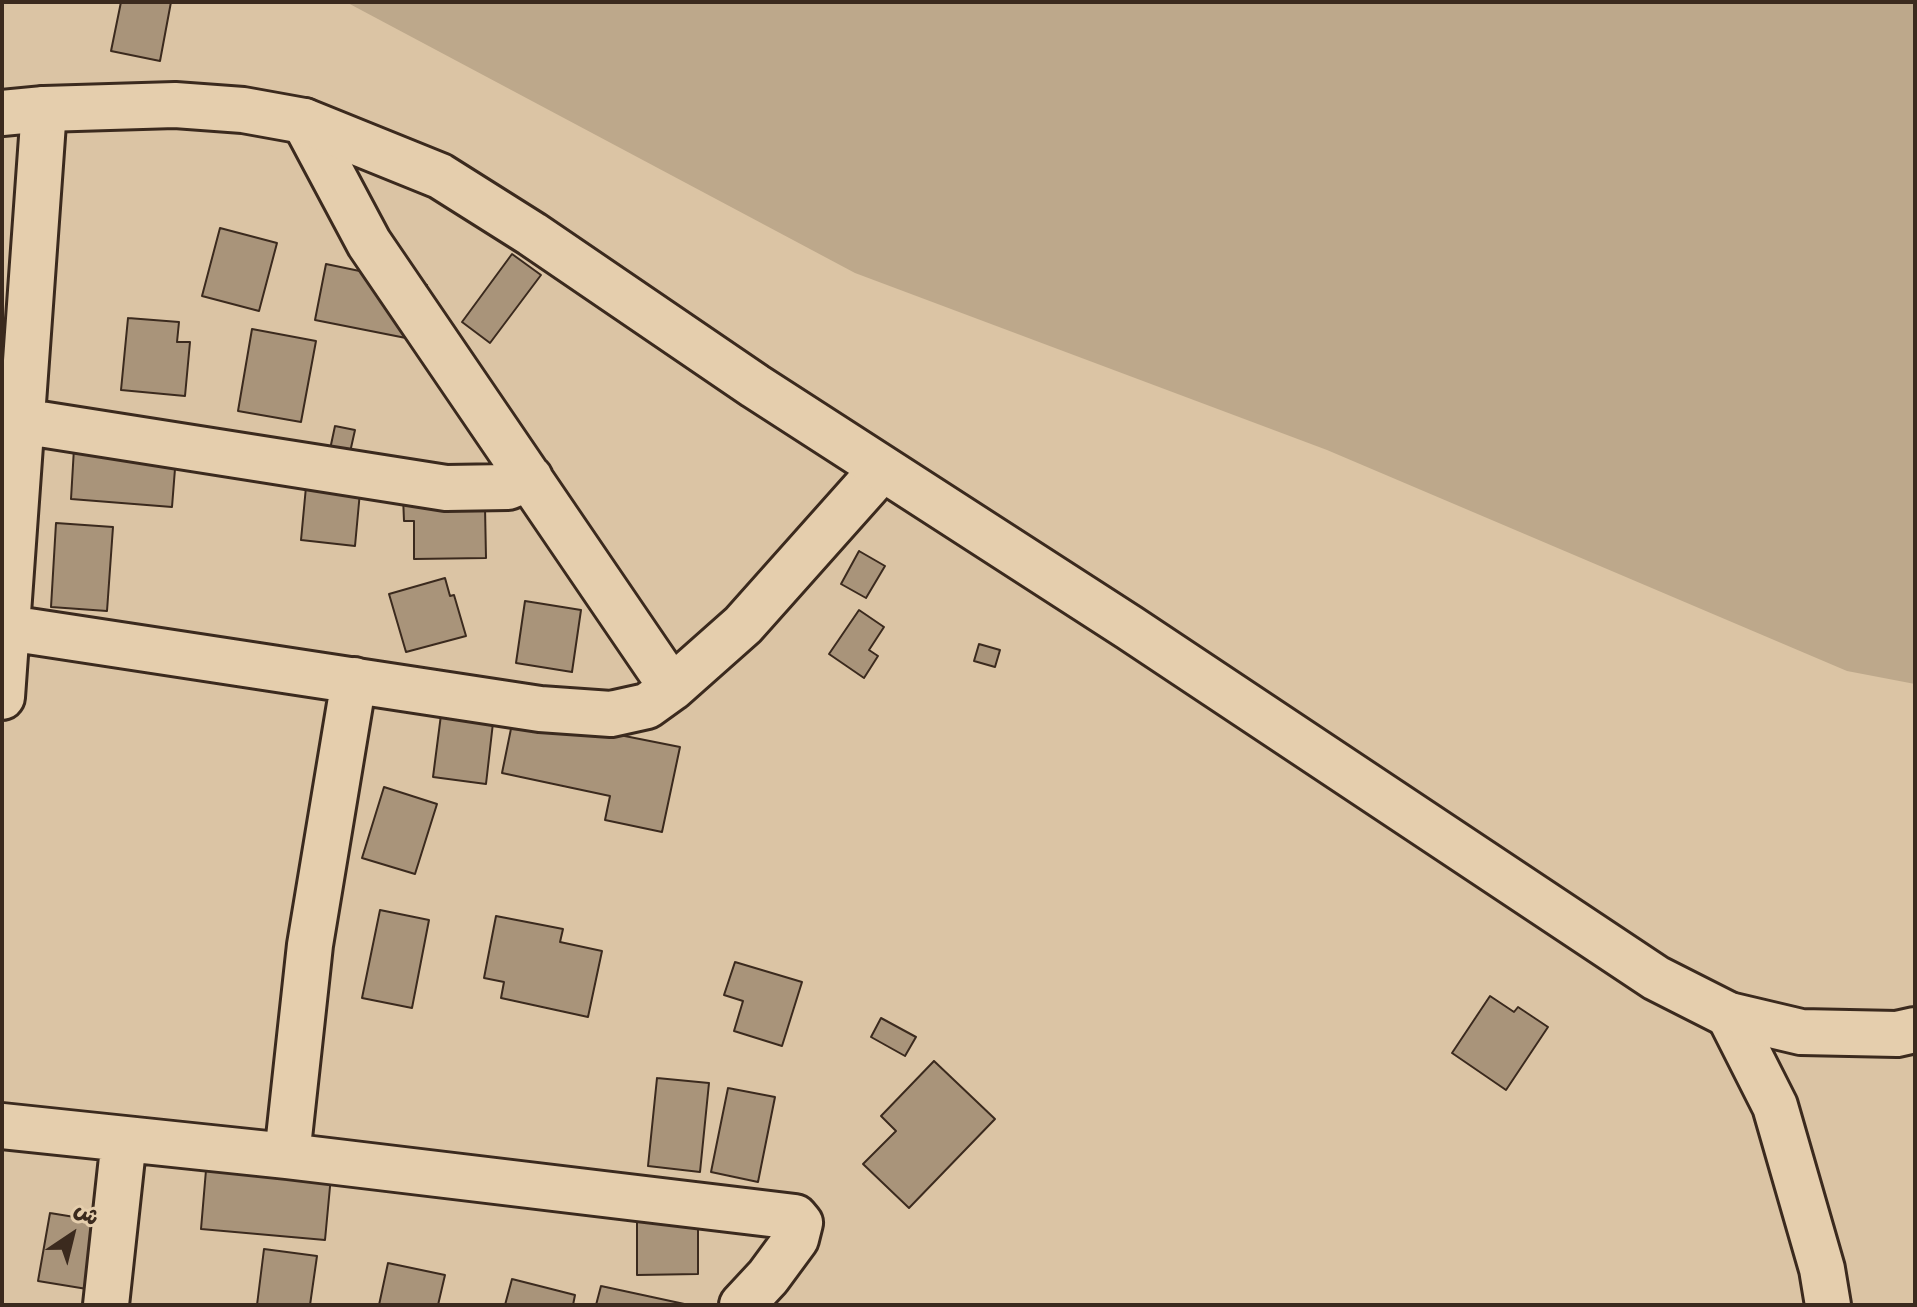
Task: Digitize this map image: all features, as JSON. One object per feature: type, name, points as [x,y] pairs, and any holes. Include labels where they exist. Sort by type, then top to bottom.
[{"type":"street","points":[[2,113],[175,105],[243,110],[304,121],[440,176],[532,234],[755,386],[1130,628],[1656,978],[1729,1015],[1801,1032],[1897,1034],[1915,1030]]},
{"type":"street","points":[[2,697],[12,420],[44,109]]},
{"type":"street","points":[[304,121],[369,243],[672,688]]},
{"type":"street","points":[[12,420],[446,488],[508,487],[530,478]]},
{"type":"street","points":[[5,628],[540,709],[611,714],[647,706],[743,625],[882,469]]},
{"type":"street","points":[[287,1156],[310,945],[354,680]]},
{"type":"street","points":[[1729,1015],[1775,1106],[1822,1269],[1828,1305]]},
{"type":"street","points":[[2,1126],[287,1156],[795,1217],[800,1223],[796,1239],[742,1305]]},
{"type":"street","points":[[106,1305],[124,1139]]},
{"type":"shaded area","points":[[346,2],[1915,2],[1915,684],[1847,671],[1327,450],[855,273]]},
{"type":"building","points":[[121,2],[171,2],[160,61],[111,51]]},
{"type":"building","points":[[220,228],[277,243],[259,311],[202,296]]},
{"type":"building","points":[[512,254],[541,275],[490,343],[462,322]]},
{"type":"building","points":[[326,264],[427,285],[416,340],[315,320]]},
{"type":"building","points":[[128,318],[179,322],[177,342],[190,342],[185,396],[121,390]]},
{"type":"building","points":[[252,329],[316,341],[301,422],[238,411]]},
{"type":"building","points":[[335,426],[355,430],[344,479],[326,468]]},
{"type":"building","points":[[74,448],[176,456],[172,507],[71,499]]},
{"type":"building","points":[[307,476],[361,481],[355,546],[301,540]]},
{"type":"building","points":[[403,496],[485,507],[486,558],[414,559],[414,521],[404,521]]},
{"type":"building","points":[[56,523],[113,527],[107,611],[51,607]]},
{"type":"building","points":[[859,551],[885,566],[866,598],[841,584]]},
{"type":"building","points":[[445,578],[450,596],[454,595],[466,636],[406,652],[389,594]]},
{"type":"building","points":[[525,601],[581,610],[572,672],[516,663]]},
{"type":"building","points":[[859,610],[884,627],[869,650],[878,656],[864,678],[829,654]]},
{"type":"building","points":[[979,644],[1000,650],[995,667],[974,661]]},
{"type":"building","points":[[442,707],[494,714],[486,784],[433,777]]},
{"type":"building","points":[[514,714],[680,747],[662,832],[605,820],[610,796],[502,773]]},
{"type":"building","points":[[384,787],[437,804],[415,874],[362,858]]},
{"type":"building","points":[[380,910],[429,920],[412,1008],[362,998]]},
{"type":"building","points":[[496,916],[563,929],[560,942],[602,951],[588,1017],[501,998],[504,982],[484,978]]},
{"type":"building","points":[[735,962],[802,982],[782,1046],[734,1031],[743,1001],[724,995]]},
{"type":"building","points":[[1490,996],[1514,1012],[1518,1007],[1548,1027],[1506,1090],[1452,1053]]},
{"type":"building","points":[[881,1018],[916,1037],[905,1056],[871,1037]]},
{"type":"building","points":[[934,1061],[995,1119],[909,1208],[863,1164],[896,1131],[881,1116]]},
{"type":"building","points":[[657,1078],[709,1083],[700,1172],[648,1166]]},
{"type":"building","points":[[728,1088],[775,1097],[758,1182],[711,1172]]},
{"type":"building","points":[[206,1170],[331,1176],[325,1240],[201,1229]]},
{"type":"building","points":[[50,1213],[105,1222],[93,1290],[38,1281]]},
{"type":"building","points":[[698,1221],[698,1274],[637,1275],[637,1222]]},
{"type":"building","points":[[264,1249],[317,1256],[310,1305],[257,1305]]},
{"type":"building","points":[[388,1263],[445,1275],[438,1305],[379,1305]]},
{"type":"building","points":[[512,1279],[575,1295],[573,1305],[505,1305]]},
{"type":"building","points":[[601,1286],[689,1305],[596,1305]]}]
